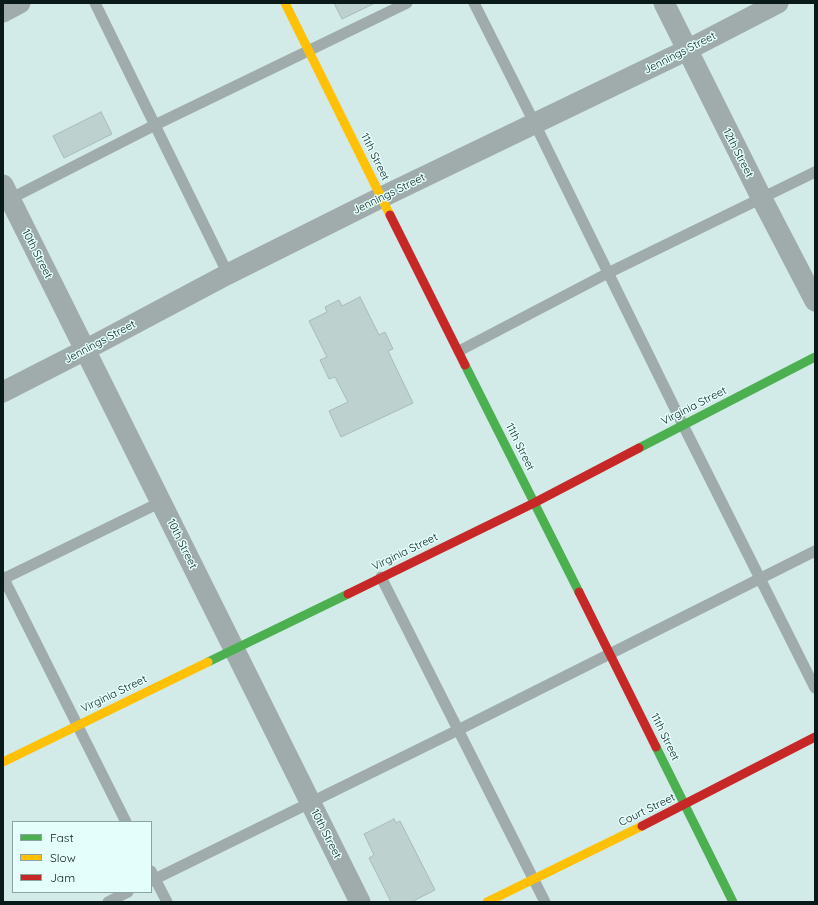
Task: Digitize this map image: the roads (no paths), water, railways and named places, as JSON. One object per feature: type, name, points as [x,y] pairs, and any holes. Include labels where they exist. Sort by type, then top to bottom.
[{"type":"street","points":[[3,12],[20,3]]},
{"type":"street","name":"11th Street","points":[[285,3],[534,503],[610,652],[733,902]]},
{"type":"street","name":"12th Street","points":[[664,3],[815,301]]},
{"type":"street","name":"Jennings Street","points":[[3,392],[228,274],[382,197],[687,50],[778,3]]},
{"type":"street","name":"10th Street","points":[[5,196],[85,350],[360,902]]},
{"type":"street","name":"Virginia Street","points":[[3,762],[534,503],[815,357]]},
{"type":"street","name":"Court Street","points":[[488,902],[684,805],[815,737]]},
{"type":"lane","points":[[95,3],[228,274]]},
{"type":"lane","points":[[5,196],[407,3]]},
{"type":"lane","points":[[474,3],[815,688]]},
{"type":"lane","points":[[459,352],[608,273],[815,172]]},
{"type":"lane","points":[[125,821],[3,578],[161,502]]},
{"type":"lane","points":[[167,902],[152,877],[311,802],[458,730],[610,652],[815,551]]},
{"type":"lane","points":[[381,577],[545,902]]},
{"type":"lane","points":[[108,902],[126,893]]}]
